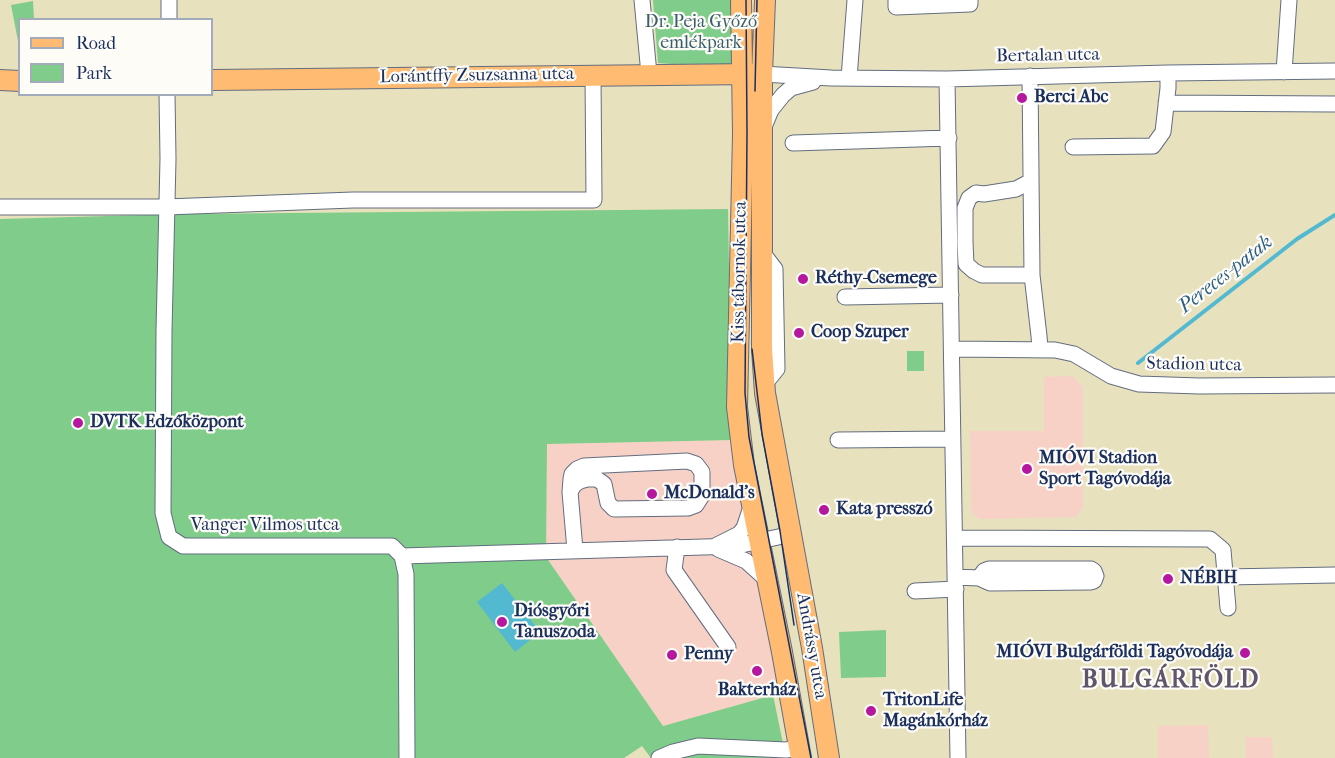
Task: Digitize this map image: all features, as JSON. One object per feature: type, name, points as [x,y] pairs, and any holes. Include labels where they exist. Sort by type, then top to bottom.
[{"type":"main road","name":"Kiss tábornok utca","points":[[741,0],[743,134],[737,406],[744,465],[759,541]]},
{"type":"main road","name":"Kiss tábornok utca","points":[[765,0],[762,74],[762,349],[765,385],[792,534]]},
{"type":"main road","name":"Lorántffy Zsuzsanna utca","points":[[213,80],[762,74]]},
{"type":"main road","points":[[0,80],[18,81]]},
{"type":"main road","name":"Andrássy utca","points":[[792,534],[829,758]]},
{"type":"main road","name":"Andrássy utca","points":[[759,541],[800,753]]},
{"type":"street","points":[[169,0],[169,18]]},
{"type":"street","points":[[642,0],[649,74]]},
{"type":"street","points":[[849,78],[855,0]]},
{"type":"street","points":[[896,0],[896,7],[970,4],[970,0]]},
{"type":"street","points":[[1284,72],[1289,0]]},
{"type":"street","name":"Bertalan utca","points":[[762,74],[831,78],[947,79],[1335,71]]},
{"type":"street","points":[[1073,147],[1153,146],[1163,132],[1168,73]]},
{"type":"street","points":[[0,207],[166,207],[353,200],[594,200],[593,75]]},
{"type":"street","points":[[1030,76],[1032,275],[1040,349]]},
{"type":"street","points":[[762,134],[771,110],[791,88],[831,78]]},
{"type":"street","points":[[947,79],[958,758]]},
{"type":"street","name":"Vanger Vilmos utca","points":[[167,96],[163,513],[169,537],[183,546],[392,546],[402,556],[737,546],[792,534]]},
{"type":"street","points":[[1166,103],[1335,104]]},
{"type":"street","points":[[793,143],[949,138]]},
{"type":"street","points":[[1031,181],[1016,189],[976,193],[969,198],[965,208],[965,242],[966,264],[974,272],[982,275],[1032,275]]},
{"type":"street","points":[[845,297],[951,295]]},
{"type":"street","name":"Stadion utca","points":[[952,349],[1055,350],[1074,354],[1111,376],[1139,384],[1335,385]]},
{"type":"street","points":[[838,440],[953,439]]},
{"type":"street","points":[[570,492],[580,481],[597,479],[604,484],[608,503],[614,509],[688,508],[696,505],[701,497],[702,472],[696,464],[687,461],[577,468],[572,474],[570,492],[575,550]]},
{"type":"street","points":[[713,547],[739,534],[744,528],[752,504]]},
{"type":"street","points":[[955,538],[1210,539],[1223,550],[1228,608]]},
{"type":"street","points":[[677,547],[675,570],[728,647]]},
{"type":"street","points":[[713,547],[746,561],[768,580]]},
{"type":"street","points":[[402,556],[406,574],[407,758]]},
{"type":"street","points":[[915,591],[979,578],[984,571],[989,569],[1091,569],[1096,576],[1091,582],[990,583],[979,578]]},
{"type":"street","points":[[1226,577],[1335,575]]},
{"type":"street","points":[[659,758],[698,746],[786,750],[800,753]]},
{"type":"shaded area","name":"MIÓVI Stadion Sport Tagóvodája","points":[[1073,376],[1083,387],[1083,507],[1076,517],[980,519],[971,513],[970,431],[1044,431],[1044,377]]},
{"type":"shaded area","points":[[732,440],[781,692],[663,726],[546,557],[547,444]]},
{"type":"shaded area","points":[[1208,725],[1209,758],[1158,758],[1158,726]]},
{"type":"shaded area","points":[[1246,737],[1272,737],[1273,758],[1246,758]]},
{"type":"green space","name":"Dr. Peja Győző emlékpark","points":[[653,0],[736,0],[735,69],[658,63]]},
{"type":"green space","points":[[33,1],[34,18],[18,18],[18,41],[11,5]]},
{"type":"green space","points":[[728,209],[732,440],[547,444],[546,557],[663,726],[773,695],[786,758],[651,758],[642,746],[624,758],[0,758],[0,219],[181,214]]},
{"type":"green space","points":[[907,351],[924,351],[924,371],[907,371]]},
{"type":"green space","points":[[886,630],[886,677],[841,678],[839,632]]},
{"type":"water","points":[[502,583],[540,632],[515,652],[477,602]]},
{"type":"waterway","name":"Pereces-patak","points":[[1138,363],[1297,239],[1335,215]]},
{"type":"tram line","points":[[746,0],[745,393],[749,437],[811,758]]},
{"type":"tram line","points":[[755,91],[757,0]]},
{"type":"tram line","points":[[752,349],[762,434],[794,625]]},
{"type":"place","name":"Berci Abc","points":[[1022,98]]},
{"type":"place","name":"Réthy-Csemege","points":[[803,279]]},
{"type":"place","name":"Coop Szuper","points":[[799,333]]},
{"type":"place","name":"DVTK Edzőközpont","points":[[78,423]]},
{"type":"place","name":"MIÓVI Stadion Sport Tagóvodája","points":[[1027,469]]},
{"type":"place","name":"McDonald's","points":[[652,494]]},
{"type":"place","name":"Kata presszó","points":[[824,510]]},
{"type":"place","name":"NÉBIH","points":[[1168,579]]},
{"type":"place","name":"Diósgyőri Tanuszoda","points":[[502,622]]},
{"type":"place","name":"MIÓVI Bulgárföldi Tagóvodája","points":[[1245,653]]},
{"type":"place","name":"Penny","points":[[672,655]]},
{"type":"place","name":"Bakterház","points":[[757,671]]},
{"type":"place","name":"TritonLife Magánkórház","points":[[871,711]]},
{"type":"district","name":"BULGÁRFÖLD","points":[[1171,681]]}]
